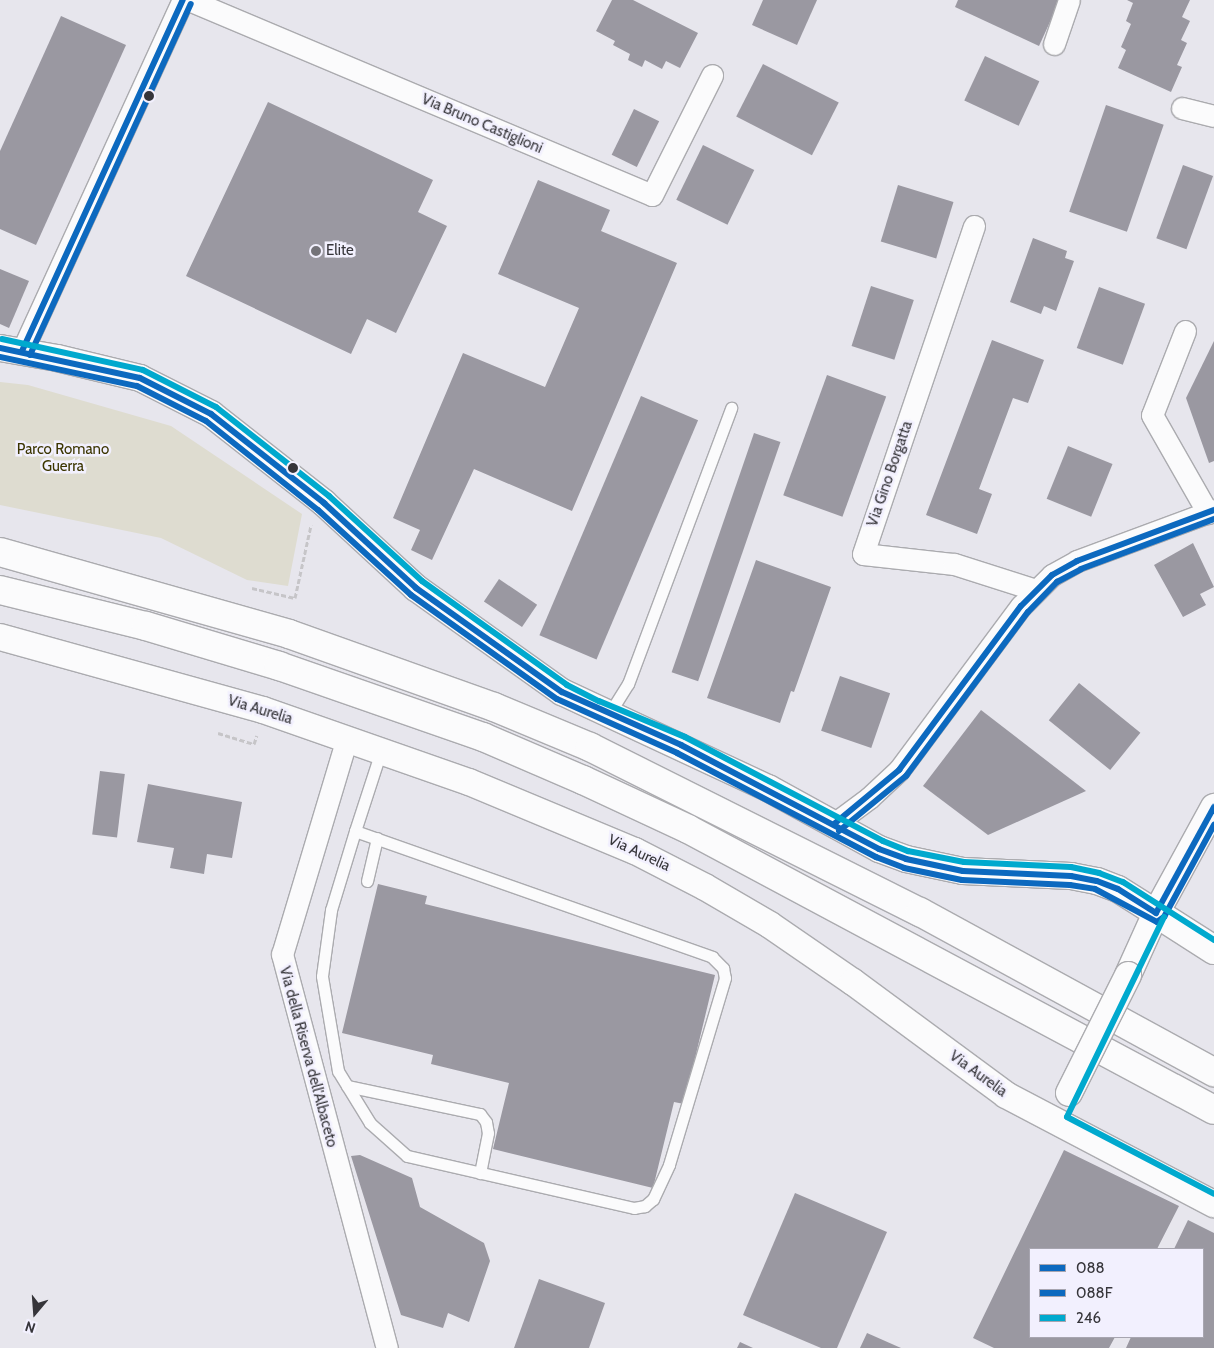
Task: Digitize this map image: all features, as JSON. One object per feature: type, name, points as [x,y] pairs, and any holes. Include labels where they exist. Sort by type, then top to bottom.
[{"type":"highway","points":[[0,552],[289,634],[494,707],[590,747],[920,912],[1214,1072]]},
{"type":"highway","points":[[0,590],[146,626],[279,666],[483,737],[574,776],[688,830],[1214,1110]]},
{"type":"highway","points":[[1156,913],[1214,950]]},
{"type":"street","points":[[182,0],[11,350],[149,383],[211,414],[324,503],[416,588],[562,692],[609,715],[681,745],[906,859],[963,871],[1072,876],[1118,889],[1156,913]]},
{"type":"street","name":"Via Bruno Castiglioni","points":[[189,0],[652,195],[712,75]]},
{"type":"street","points":[[1054,44],[1069,0]]},
{"type":"street","points":[[1182,108],[1214,116]]},
{"type":"street","name":"Via Gino Borgatta","points":[[974,226],[863,554],[954,564],[1036,590]]},
{"type":"street","points":[[834,824],[869,798],[899,770],[1036,590],[1052,575],[1077,560],[1211,511],[1152,415],[1184,332]]},
{"type":"street","name":"Via Aurelia","points":[[0,637],[263,710],[382,750],[600,835],[706,887],[770,925],[853,982],[1006,1095],[1214,1204]]},
{"type":"street","name":"Via della Riserva dell'Albaceto","points":[[347,738],[282,954],[387,1348]]},
{"type":"street","points":[[1055,1121],[1128,975],[1156,913],[1214,807]]},
{"type":"lane","points":[[609,715],[628,684],[732,408]]},
{"type":"lane","points":[[355,830],[712,957],[723,968],[725,978],[669,1165],[653,1199],[645,1206],[634,1208],[407,1156],[370,1123],[338,1071],[322,976],[331,910],[355,830],[382,750]]},
{"type":"lane","points":[[367,881],[377,838]]},
{"type":"lane","points":[[347,1086],[480,1114],[486,1122],[488,1133],[480,1173]]},
{"type":"path","points":[[252,588],[295,598],[312,519],[324,503]]},
{"type":"path","points":[[218,733],[254,744]]},
{"type":"green space","name":"Parco Romano Guerra","points":[[0,382],[28,385],[171,426],[302,514],[288,586],[247,580],[161,538],[0,505]]},
{"type":"building","points":[[612,0],[633,0],[698,33],[680,68],[666,61],[662,69],[645,60],[642,67],[628,60],[630,54],[613,45],[615,41],[596,31]]},
{"type":"building","points":[[763,0],[817,0],[797,45],[752,25]]},
{"type":"building","points":[[958,0],[1060,0],[1039,46],[955,7]]},
{"type":"building","points":[[1127,0],[1190,0],[1182,17],[1190,21],[1181,40],[1187,43],[1177,65],[1182,67],[1171,92],[1118,68],[1126,50],[1121,47],[1131,24],[1126,21],[1133,3]]},
{"type":"building","points":[[61,16],[126,45],[36,245],[0,229],[0,151]]},
{"type":"building","points":[[985,56],[1039,81],[1019,126],[964,100]]},
{"type":"building","points":[[763,64],[839,103],[812,155],[736,117]]},
{"type":"building","name":"Elite","points":[[268,102],[433,180],[418,212],[447,226],[396,333],[367,319],[351,354],[186,276]]},
{"type":"building","points":[[1106,105],[1164,125],[1127,232],[1069,212]]},
{"type":"building","points":[[634,109],[659,121],[637,167],[612,155]]},
{"type":"building","points":[[703,145],[754,170],[727,225],[676,200]]},
{"type":"building","points":[[1183,165],[1213,176],[1186,249],[1156,238]]},
{"type":"building","points":[[538,180],[610,210],[601,231],[677,263],[572,511],[474,469],[432,560],[411,550],[420,530],[393,518],[463,353],[545,387],[579,308],[498,274]]},
{"type":"building","points":[[898,185],[953,202],[936,258],[881,241]]},
{"type":"building","points":[[1033,238],[1067,251],[1065,258],[1074,261],[1056,311],[1044,306],[1041,314],[1010,302]]},
{"type":"building","points":[[0,269],[29,281],[9,328],[0,324]]},
{"type":"building","points":[[871,286],[914,300],[894,360],[852,346]]},
{"type":"building","points":[[1099,287],[1145,304],[1123,365],[1077,348]]},
{"type":"building","points":[[992,340],[1044,360],[1028,403],[1013,398],[979,489],[992,494],[977,534],[926,515]]},
{"type":"building","points":[[1214,341],[1214,461],[1209,463],[1186,398]]},
{"type":"building","points":[[827,375],[886,397],[842,517],[783,495]]},
{"type":"building","points":[[641,396],[698,420],[596,660],[539,635]]},
{"type":"building","points":[[754,433],[780,442],[698,681],[672,672]]},
{"type":"building","points":[[1068,446],[1113,464],[1091,517],[1047,499]]},
{"type":"building","points":[[1193,543],[1214,587],[1200,594],[1206,605],[1183,617],[1154,565]]},
{"type":"building","points":[[756,560],[831,587],[794,692],[791,691],[780,723],[707,698]]},
{"type":"building","points":[[499,579],[537,605],[522,627],[484,601]]},
{"type":"building","points":[[840,676],[890,693],[871,748],[821,731]]},
{"type":"building","points":[[1079,683],[1140,733],[1110,770],[1049,720]]},
{"type":"building","points":[[981,710],[1086,791],[988,835],[923,786]]},
{"type":"building","points":[[100,771],[125,774],[117,838],[92,835]]},
{"type":"building","points":[[148,784],[242,802],[232,858],[207,854],[204,874],[170,868],[174,848],[137,842]]},
{"type":"building","points":[[378,884],[427,896],[425,904],[715,975],[684,1104],[674,1102],[653,1188],[493,1149],[509,1083],[431,1064],[433,1055],[342,1033]]},
{"type":"building","points":[[1064,1150],[1179,1206],[1158,1248],[1029,1248],[1029,1338],[1114,1338],[1109,1348],[994,1348],[973,1338]]},
{"type":"building","points":[[360,1155],[412,1178],[420,1207],[484,1243],[490,1261],[469,1322],[448,1313],[443,1328],[401,1315],[351,1156]]},
{"type":"building","points":[[795,1193],[887,1232],[837,1348],[821,1348],[743,1315]]},
{"type":"building","points":[[1188,1220],[1214,1233],[1214,1348],[1126,1348],[1131,1338],[1204,1338],[1204,1248],[1174,1248]]},
{"type":"building","points":[[539,1279],[605,1303],[589,1348],[514,1348]]},
{"type":"building","points":[[867,1333],[901,1348],[860,1348]]},
{"type":"building","points":[[740,1342],[753,1348],[737,1348]]},
{"type":"transit line","name":"088","points":[[22,351],[183,0]]},
{"type":"transit line","name":"088F","points":[[30,355],[191,4]]},
{"type":"transit line","name":"246","points":[[2,339],[143,370],[216,407],[329,496],[422,581],[567,685],[599,701],[685,737],[883,841],[908,851],[964,862],[1071,867],[1099,873],[1123,882],[1214,940]]},
{"type":"transit line","name":"088","points":[[0,348],[140,378],[211,414],[324,503],[416,588],[562,692],[681,745],[879,849],[906,859],[963,871],[1071,876],[1097,881],[1118,889],[1156,913],[1214,807]]},
{"type":"transit line","name":"088F","points":[[0,357],[137,386],[206,421],[318,510],[411,595],[557,699],[677,753],[876,857],[904,868],[962,880],[1070,885],[1095,889],[1157,922],[1164,917],[1214,825]]},
{"type":"transit line","name":"088","points":[[834,824],[899,770],[1021,606],[1052,575],[1077,561],[1214,510]]},
{"type":"transit line","name":"088F","points":[[839,831],[906,776],[1028,612],[1057,582],[1081,569],[1214,519]]},
{"type":"transit line","name":"246","points":[[1164,917],[1067,1117],[1214,1194]]},
{"type":"place","name":"Elite","points":[[316,251]]}]
